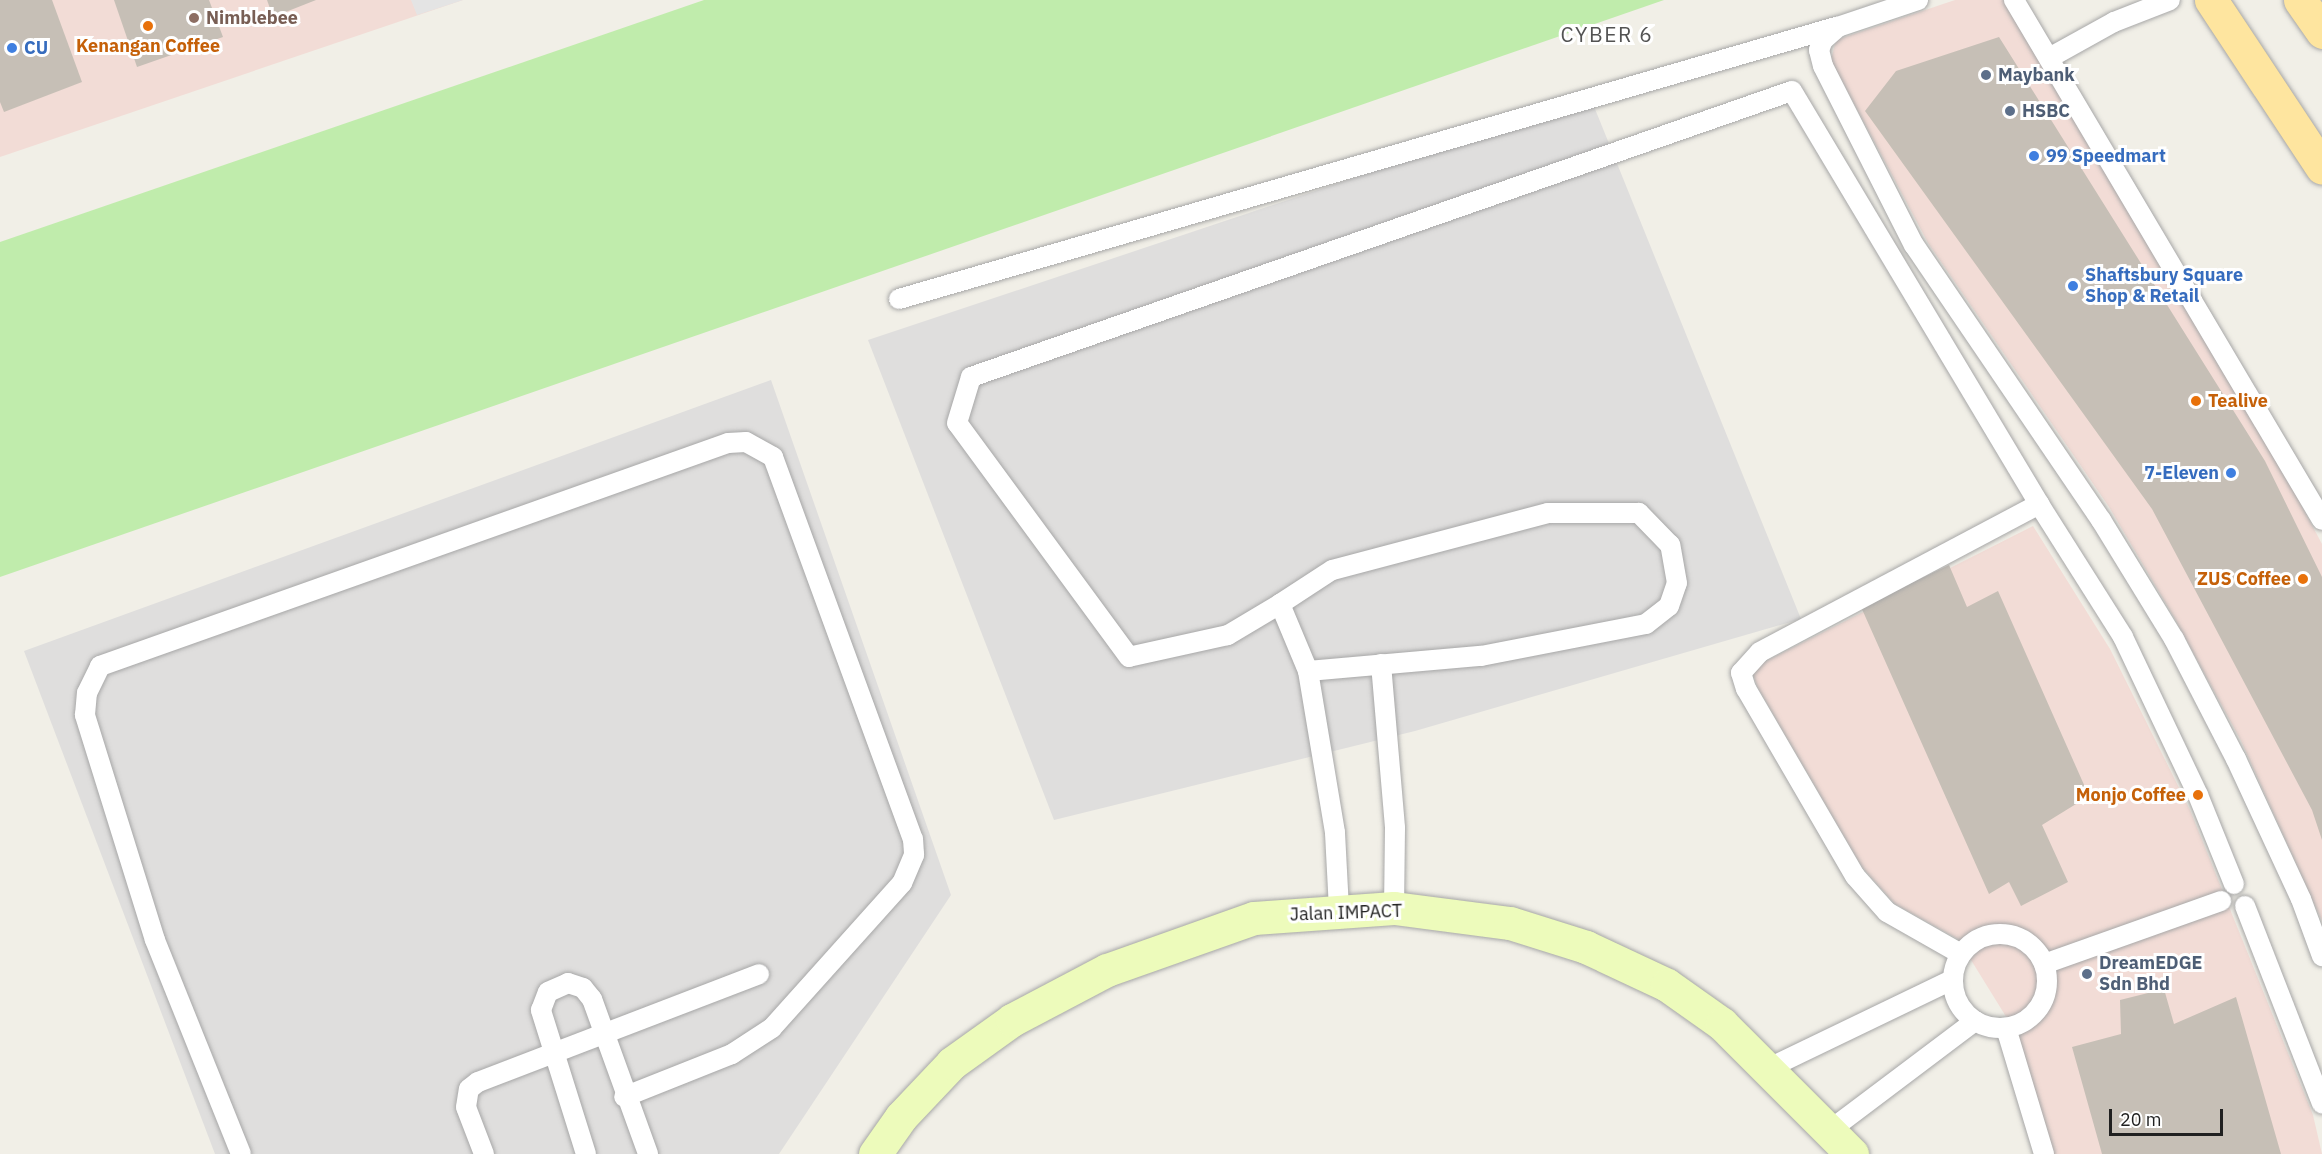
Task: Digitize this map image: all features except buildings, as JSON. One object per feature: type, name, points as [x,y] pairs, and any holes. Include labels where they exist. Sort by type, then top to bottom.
[{"type":"main road","points":[[2211,0],[2322,168]]},
{"type":"main road","points":[[2300,0],[2322,32]]},
{"type":"street","name":"Jalan IMPACT","points":[[875,1154],[901,1117],[952,1063],[1012,1020],[1096,975],[1196,935],[1254,918],[1339,910],[1394,908],[1510,923],[1586,947],[1667,985],[1722,1024],[1852,1154]]},
{"type":"lane","points":[[899,299],[1838,27],[1918,0]]},
{"type":"lane","points":[[2014,0],[2322,520]]},
{"type":"lane","points":[[2049,58],[2114,22],[2170,0]]},
{"type":"lane","points":[[1838,27],[1822,40],[1819,50],[1823,66],[1914,245],[2095,511],[2174,639],[2236,759],[2301,899],[2322,956]]},
{"type":"lane","points":[[1308,671],[1526,649],[1646,624],[1669,606],[1677,582],[1670,545],[1639,513],[1548,513],[1332,570],[1228,635],[1129,657],[957,423],[971,377],[1792,91],[2039,504],[2123,637],[2198,795],[2235,884],[2246,890],[2245,906],[2322,1103]]},
{"type":"lane","points":[[241,1154],[155,940],[85,715],[87,693],[100,666],[728,442],[746,442],[773,457],[912,839],[914,855],[902,884],[772,1028],[732,1054],[624,1097]]},
{"type":"lane","points":[[1960,954],[1887,912],[1855,876],[1746,689],[1741,673],[1760,652],[2039,504]]},
{"type":"lane","points":[[1280,604],[1308,671],[1335,833],[1339,910]]},
{"type":"lane","points":[[1381,664],[1395,828],[1394,908]]},
{"type":"lane","points":[[2222,901],[2224,889],[2235,884]]},
{"type":"lane","points":[[2222,901],[2230,910],[2245,906]]},
{"type":"lane","points":[[2044,964],[2222,901]]},
{"type":"lane","points":[[2013,934],[2026,941],[2044,964],[2046,992],[2040,1005],[2020,1024],[2006,1028],[1975,1021],[1955,996],[1952,980],[1960,954],[1983,936],[2013,934]]},
{"type":"lane","points":[[484,1154],[466,1107],[470,1089],[552,1051],[759,974]]},
{"type":"lane","points":[[1767,1069],[1952,980]]},
{"type":"lane","points":[[586,1154],[541,1010],[548,992],[560,984],[576,984],[587,992],[604,1032],[624,1097],[648,1154]]},
{"type":"lane","points":[[1829,1131],[1975,1021]]},
{"type":"lane","points":[[2006,1028],[2044,1154]]},
{"type":"shaded area","points":[[0,0],[463,0],[0,157]]},
{"type":"shaded area","points":[[411,0],[463,0],[417,15]]},
{"type":"shaded area","name":"Shaftsbury Square Shop & Retail","points":[[1955,0],[2003,0],[2274,454],[2322,544],[2322,921],[2241,741],[2175,619],[2109,507],[1928,243],[1831,60],[1836,40]]},
{"type":"shaded area","points":[[1591,99],[1801,619],[1415,731],[1054,820],[868,340]]},
{"type":"shaded area","points":[[771,380],[951,895],[779,1154],[215,1154],[24,651]]},
{"type":"shaded area","points":[[2033,526],[2110,649],[2190,810],[2313,1115],[2322,1154],[2054,1154],[2018,1036],[1958,939],[1895,904],[1862,867],[1758,688],[1752,672],[1764,662]]},
{"type":"green space","points":[[704,0],[1664,0],[0,577],[0,242]]},
{"type":"place","name":"Nimblebee","points":[[194,18]]},
{"type":"place","name":"Kenangan Coffee","points":[[148,26]]},
{"type":"place","name":"CU","points":[[12,48]]},
{"type":"place","name":"Maybank","points":[[1986,75]]},
{"type":"place","name":"HSBC","points":[[2010,111]]},
{"type":"place","name":"99 Speedmart","points":[[2034,156]]},
{"type":"place","name":"Shaftsbury Square Shop & Retail","points":[[2073,286]]},
{"type":"place","name":"Tealive","points":[[2196,401]]},
{"type":"place","name":"7-Eleven","points":[[2231,473]]},
{"type":"place","name":"ZUS Coffee","points":[[2303,579]]},
{"type":"place","name":"Monjo Coffee","points":[[2198,795]]},
{"type":"place","name":"DreamEDGE Sdn Bhd","points":[[2087,974]]},
{"type":"district","name":"CYBER 6","points":[[1607,34]]}]
